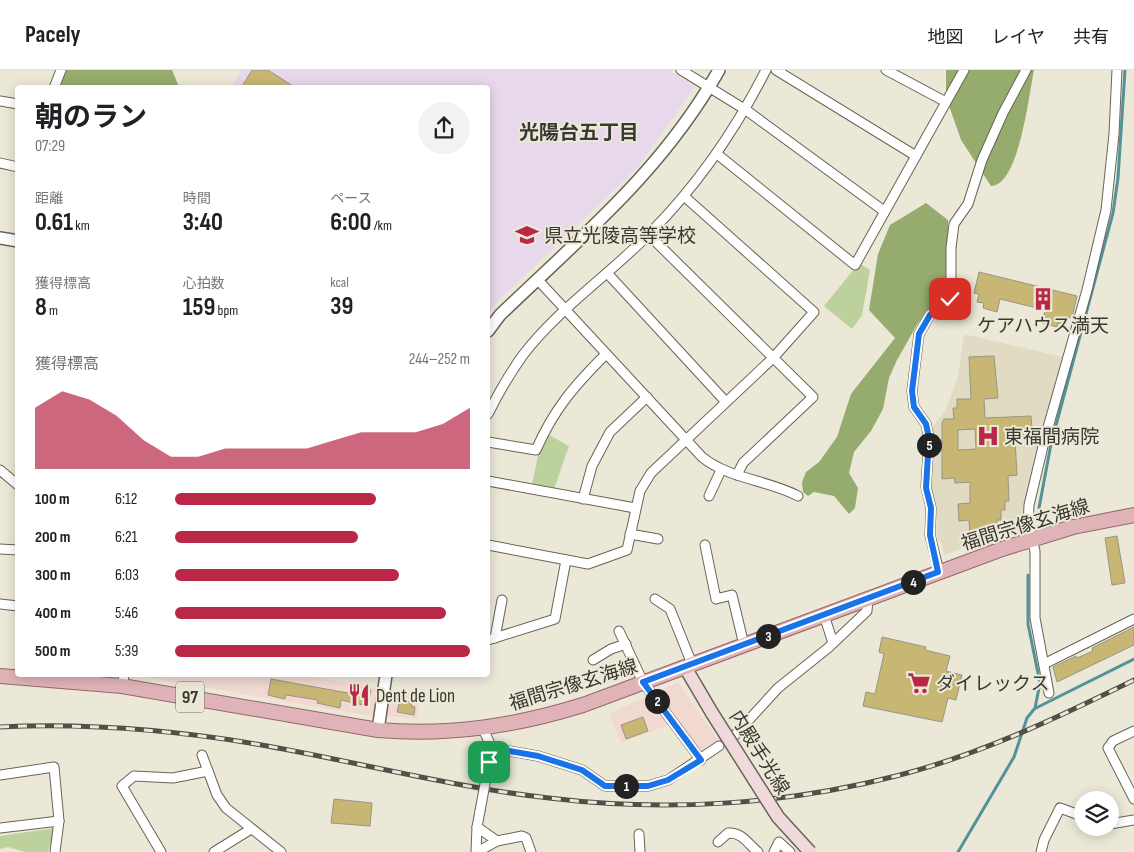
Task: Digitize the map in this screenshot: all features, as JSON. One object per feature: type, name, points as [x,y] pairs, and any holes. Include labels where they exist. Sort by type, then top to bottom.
[{"type":"main road","name":"福間宗像玄海線","points":[[25,677],[123,681],[378,730],[410,733],[483,729],[548,716],[689,666],[1032,538],[1099,520],[1134,515]]},
{"type":"main road","name":"内殿手光線","points":[[689,666],[712,713],[778,817],[810,852]]},
{"type":"main road","name":"福間宗像玄海線","points":[[0,676],[15,677]]},
{"type":"street","points":[[55,85],[62,70]]},
{"type":"street","points":[[680,70],[746,110],[884,211]]},
{"type":"street","points":[[490,328],[500,315],[624,197],[674,139],[719,70]]},
{"type":"street","points":[[490,411],[524,354],[565,312],[648,235],[685,196],[717,154],[746,110],[766,70]]},
{"type":"street","points":[[776,70],[916,156]]},
{"type":"street","points":[[886,70],[946,102]]},
{"type":"street","points":[[717,154],[855,264],[964,70]]},
{"type":"street","points":[[938,572],[930,535],[931,508],[926,488],[929,438],[926,424],[914,407],[912,391],[919,334],[930,315],[945,307],[950,299],[951,248],[954,224],[968,204],[996,129],[1012,94],[1026,70]]},
{"type":"street","points":[[1049,694],[1035,618],[1035,551],[1028,526],[1029,506],[1045,438],[1087,290],[1109,190],[1117,70]]},
{"type":"street","points":[[0,101],[15,104]]},
{"type":"street","points":[[0,163],[15,166]]},
{"type":"street","points":[[490,545],[588,564],[627,550],[640,491],[651,473],[773,358],[814,312],[685,196]]},
{"type":"street","points":[[648,235],[813,397],[743,463],[737,474]]},
{"type":"street","points":[[0,238],[15,240]]},
{"type":"street","points":[[608,274],[726,402]]},
{"type":"street","points":[[537,279],[565,312],[702,457],[721,470],[780,486],[798,496]]},
{"type":"street","points":[[490,442],[536,450],[548,423],[574,385],[606,354]]},
{"type":"street","points":[[583,499],[592,466],[610,432],[647,397]]},
{"type":"street","points":[[0,470],[15,482]]},
{"type":"street","points":[[709,496],[721,470]]},
{"type":"street","points":[[490,481],[635,508]]},
{"type":"street","points":[[630,534],[658,540]]},
{"type":"street","points":[[705,545],[716,599],[732,595],[744,645]]},
{"type":"street","points":[[0,549],[15,550]]},
{"type":"street","points":[[491,639],[554,620],[566,560]]},
{"type":"street","points":[[655,599],[670,609],[689,666]]},
{"type":"street","points":[[735,735],[778,688],[833,643],[867,611],[868,599]]},
{"type":"street","points":[[491,639],[502,600]]},
{"type":"street","points":[[0,604],[15,606]]},
{"type":"street","points":[[824,615],[833,643]]},
{"type":"street","points":[[1044,664],[1134,619]]},
{"type":"street","points":[[619,631],[643,682],[701,760]]},
{"type":"street","points":[[593,660],[611,649],[626,644]]},
{"type":"street","points":[[378,730],[386,677]]},
{"type":"street","points":[[483,729],[492,748],[477,827],[477,852],[498,841],[522,836],[526,838],[531,852]]},
{"type":"street","points":[[1134,731],[1113,741],[1108,748],[1134,799]]},
{"type":"street","points":[[492,748],[538,756],[582,770],[605,786],[648,786],[668,780],[701,760],[719,746]]},
{"type":"street","points":[[202,755],[222,802],[251,829],[281,852]]},
{"type":"street","points":[[0,775],[54,767],[59,821],[55,852]]},
{"type":"street","points":[[161,852],[122,786],[134,776],[172,778],[208,771]]},
{"type":"street","points":[[1041,852],[1044,840],[1060,808],[1074,813]]},
{"type":"street","points":[[1119,822],[1134,820]]},
{"type":"street","points":[[0,828],[59,821]]},
{"type":"street","points":[[477,827],[498,841]]},
{"type":"street","points":[[214,852],[251,829]]},
{"type":"street","points":[[718,842],[728,833],[735,833],[741,835],[758,852]]},
{"type":"street","points":[[639,834],[640,852]]},
{"type":"street","points":[[774,852],[779,842],[790,852]]},
{"type":"shaded area","name":"県立光陵高等学校","points":[[241,70],[669,70],[695,87],[637,168],[498,301],[490,311],[490,85],[234,85]]},
{"type":"shaded area","name":"東福間病院","points":[[964,334],[1063,357],[1019,524],[1014,530],[944,555],[941,542],[937,541],[936,514],[931,484],[933,427],[946,409],[958,376]]},
{"type":"shaded area","points":[[146,677],[314,677],[419,695],[417,718],[364,715]]},
{"type":"shaded area","points":[[678,682],[718,740],[699,751],[677,722],[621,743],[609,714]]},
{"type":"green space","points":[[60,70],[172,70],[178,85],[54,85]]},
{"type":"green space","points":[[946,70],[1034,70],[1026,117],[1016,156],[1001,182],[991,186],[961,140],[946,97]]},
{"type":"green space","points":[[926,203],[948,220],[949,295],[918,323],[889,378],[883,409],[871,431],[854,452],[849,473],[858,488],[855,508],[849,514],[834,496],[814,492],[808,496],[803,492],[802,482],[806,472],[819,462],[837,437],[851,394],[895,338],[869,310],[878,254],[890,225]]},
{"type":"green space","points":[[859,263],[870,270],[862,315],[852,329],[824,306]]},
{"type":"green space","points":[[547,434],[569,446],[554,489],[532,485],[538,455]]},
{"type":"green space","points":[[55,828],[48,852],[25,852],[8,847],[0,849],[0,836]]},
{"type":"building","points":[[252,70],[268,70],[291,85],[243,85]]},
{"type":"building","name":"ケアハウス満天","points":[[979,272],[1077,296],[1072,318],[1067,317],[1065,324],[1058,323],[1057,327],[1042,323],[1045,310],[1000,299],[997,312],[983,308],[984,303],[977,302],[979,294],[974,293]]},
{"type":"building","points":[[994,356],[998,398],[984,399],[985,418],[1031,416],[1033,439],[1015,440],[1017,475],[1008,476],[1009,501],[1005,501],[1005,510],[1001,510],[1001,520],[997,520],[997,529],[993,529],[993,535],[970,536],[969,520],[959,521],[958,504],[970,503],[970,482],[955,483],[954,478],[942,479],[942,423],[944,419],[954,419],[953,408],[957,408],[957,399],[971,399],[969,357]],"holes":[[[975,429],[976,449],[958,450],[958,430]]]},
{"type":"building","points":[[1117,536],[1125,583],[1112,585],[1105,538]]},
{"type":"building","points":[[1134,627],[1134,645],[1057,682],[1053,667],[1076,656],[1077,658],[1093,651],[1092,648]]},
{"type":"building","name":"ダイレックス","points":[[882,637],[926,647],[925,650],[950,656],[946,671],[962,675],[956,700],[948,698],[942,722],[863,706],[866,692],[875,694],[884,654],[879,652]]},
{"type":"building","points":[[271,679],[348,693],[350,685],[371,690],[367,706],[341,700],[340,708],[317,703],[318,700],[286,695],[285,699],[268,695]]},
{"type":"building","points":[[400,700],[412,702],[411,706],[415,707],[414,715],[397,712]]},
{"type":"building","points":[[643,717],[648,731],[626,739],[621,725]]},
{"type":"building","points":[[334,799],[372,803],[370,826],[331,823]]},
{"type":"waterway","points":[[1039,508],[1051,444],[1113,213],[1118,178],[1125,70]]},
{"type":"waterway","points":[[958,852],[1014,757],[1027,718],[1035,708],[1040,683],[1028,624],[1028,575]]},
{"type":"waterway","points":[[1036,708],[1134,659]]},
{"type":"railway","points":[[0,727],[64,726],[160,731],[256,744],[439,781],[512,793],[592,802],[680,805],[724,803],[811,794],[896,776],[957,757],[1017,734],[1134,680]]},
{"type":"place","name":"県立光陵高等学校","points":[[527,235]]},
{"type":"place","name":"ケアハウス満天","points":[[1043,299]]},
{"type":"place","name":"東福間病院","points":[[988,436]]},
{"type":"place","name":"ダイレックス","points":[[919,683]]},
{"type":"place","name":"Dent de Lion","points":[[359,695]]},
{"type":"district","name":"光陽台五丁目","points":[[579,132]]},
{"type":"route","points":[[489,762],[492,748],[538,756],[582,770],[605,786],[648,786],[668,780],[701,760],[643,682],[938,572],[930,535],[931,508],[926,488],[929,438],[926,424],[914,407],[912,391],[919,334],[930,315],[945,307],[950,299]]}]
